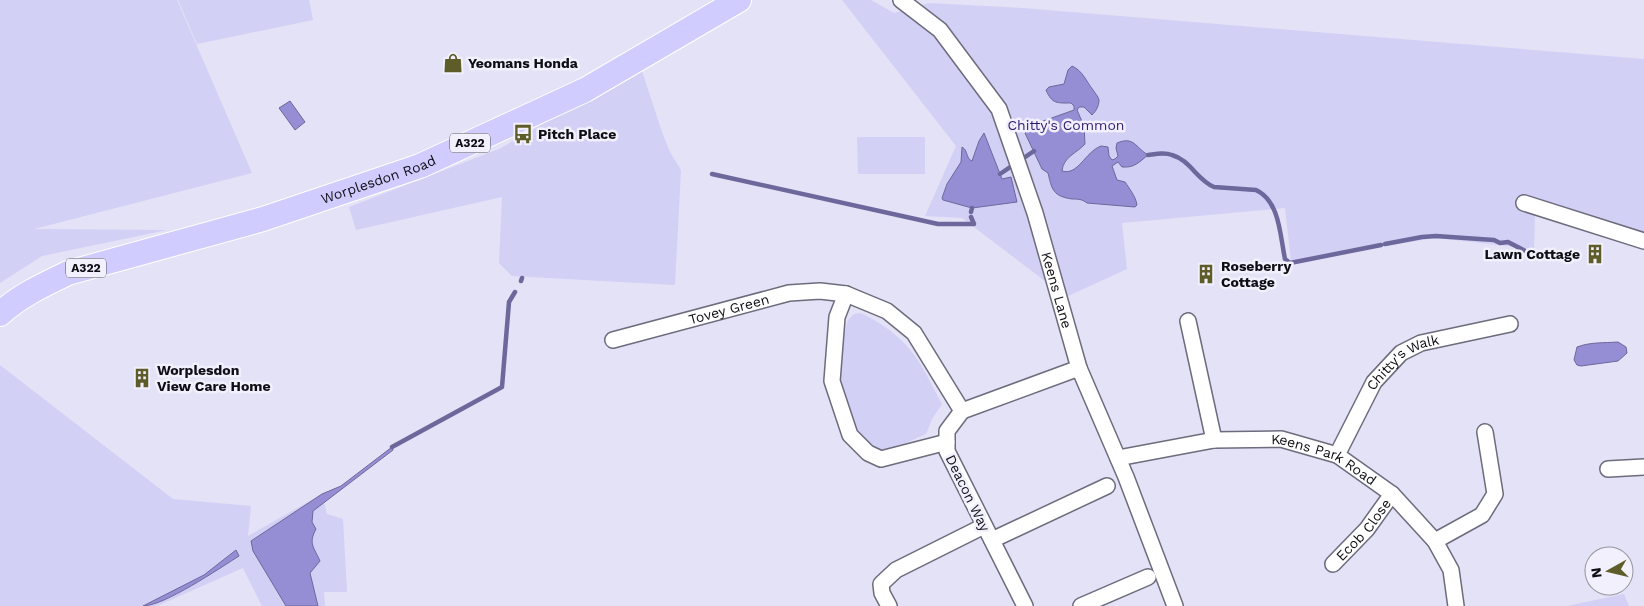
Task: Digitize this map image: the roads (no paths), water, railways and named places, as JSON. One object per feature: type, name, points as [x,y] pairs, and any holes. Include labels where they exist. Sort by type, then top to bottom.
[{"type":"main road","name":"Worplesdon Road","points":[[0,314],[42,285],[68,273],[210,232],[263,219],[420,166],[585,90],[739,0]]},
{"type":"street","name":"Keens Lane","points":[[901,0],[940,30],[999,109],[1036,213],[1079,368],[1142,515],[1175,606]]},
{"type":"street","points":[[1524,203],[1644,241]]},
{"type":"street","name":"Tovey Green","points":[[614,340],[789,293],[820,291],[846,294],[887,311],[914,333],[962,411]]},
{"type":"street","points":[[846,294],[837,317],[832,381],[850,435],[868,453],[881,459],[947,442]]},
{"type":"street","points":[[1188,321],[1214,440]]},
{"type":"street","name":"Chitty's Walk","points":[[1337,454],[1374,382],[1401,353],[1421,343],[1510,324]]},
{"type":"street","points":[[962,411],[1079,368]]},
{"type":"street","name":"Deacon Way","points":[[962,411],[947,431],[947,451],[1024,606]]},
{"type":"street","points":[[1435,541],[1482,516],[1494,494],[1485,432]]},
{"type":"street","name":"Keens Park Road","points":[[1118,458],[1214,440],[1280,438],[1337,454],[1392,494],[1435,541],[1451,570],[1456,606]]},
{"type":"street","points":[[1608,469],[1644,466]]},
{"type":"street","points":[[992,540],[1107,486]]},
{"type":"street","name":"Ecob Close","points":[[1333,564],[1367,529],[1392,494]]},
{"type":"street","points":[[889,606],[882,592],[881,584],[896,570],[984,526]]},
{"type":"street","points":[[1081,606],[1148,577]]},
{"type":"waterway","points":[[1000,174],[1034,151]]},
{"type":"waterway","points":[[1148,155],[1172,155],[1184,161],[1203,180],[1214,187],[1256,190],[1264,195],[1270,202],[1278,220],[1285,259],[1290,263],[1381,245]]},
{"type":"waterway","points":[[712,174],[938,224],[974,224],[971,217]]},
{"type":"waterway","points":[[971,212],[972,208]]},
{"type":"waterway","points":[[1385,244],[1436,236],[1494,240],[1500,243],[1508,242],[1534,257]]},
{"type":"waterway","points":[[392,447],[502,387],[509,302],[515,292]]},
{"type":"place","name":"Yeomans Honda","points":[[453,63]]},
{"type":"place","name":"Pitch Place","points":[[523,134]]},
{"type":"place","name":"Lawn Cottage","points":[[1595,254]]},
{"type":"place","name":"Roseberry Cottage","points":[[1206,274]]},
{"type":"place","name":"Worplesdon View Care Home","points":[[142,378]]},
{"type":"park label","name":"Chitty's Common","points":[[1066,125]]}]
